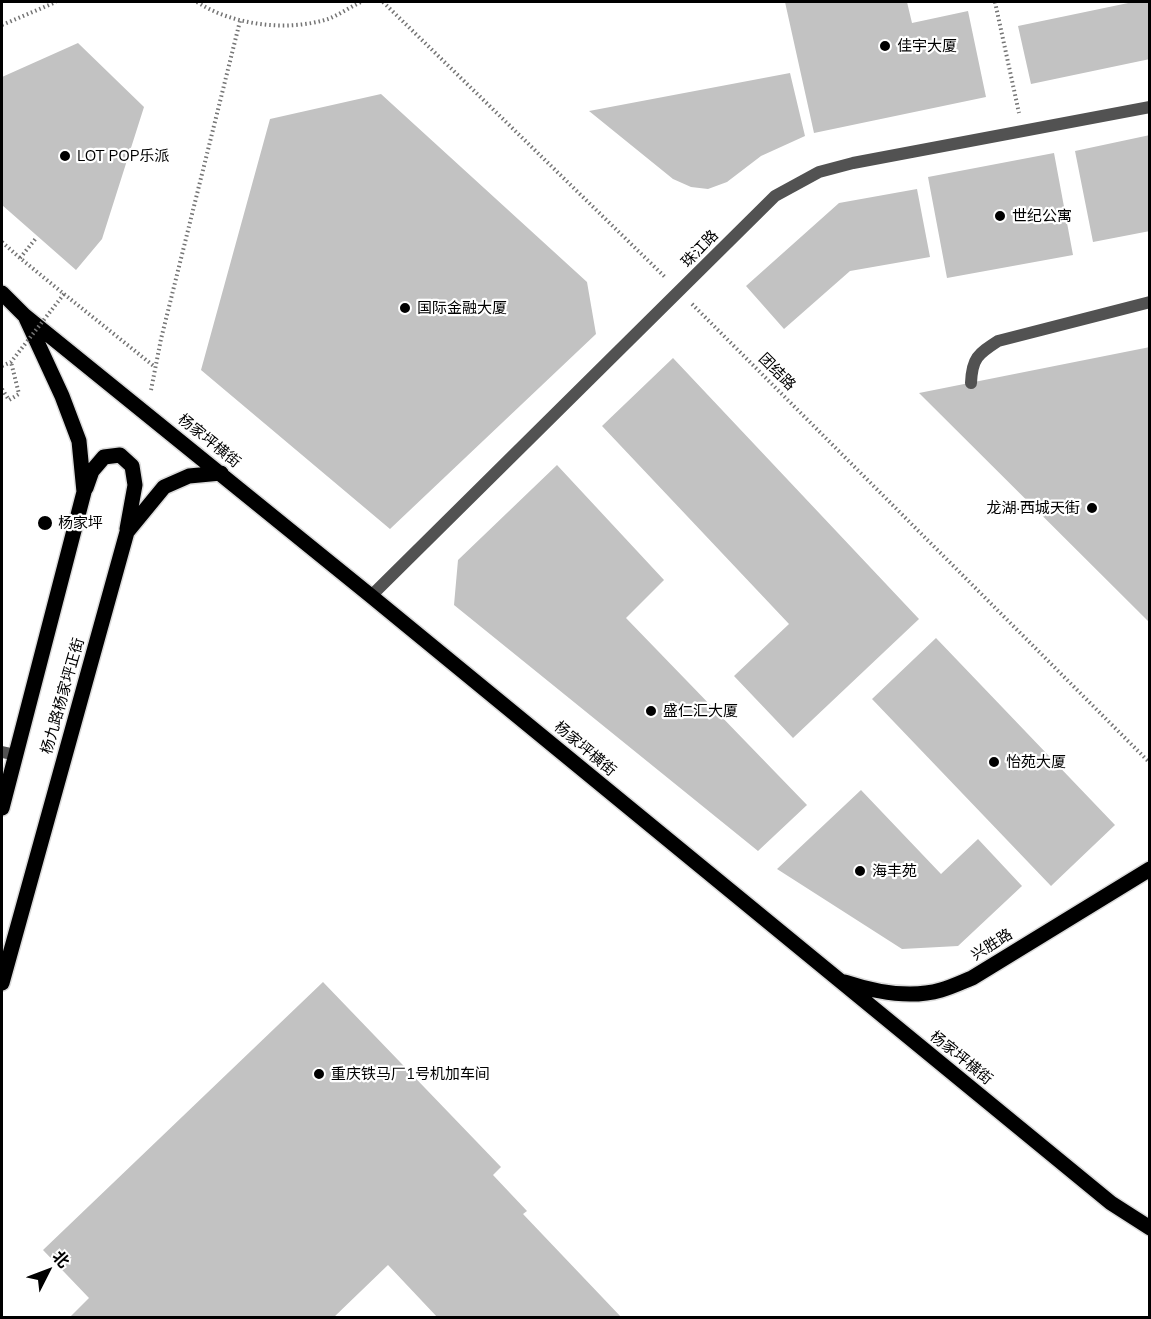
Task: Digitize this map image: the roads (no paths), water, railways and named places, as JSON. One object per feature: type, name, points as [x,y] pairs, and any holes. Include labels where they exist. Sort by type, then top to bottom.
[{"type":"main road","name":"杨家坪横街","points":[[2,293],[24,315],[221,473],[1110,1203],[1149,1228]]},
{"type":"main road","name":"杨九路杨家坪正街","points":[[2,808],[9,753],[84,492],[79,441],[62,396],[24,315]]},
{"type":"main road","points":[[84,492],[92,471],[104,457],[120,455],[132,466],[135,485],[127,531]]},
{"type":"main road","name":"杨九路杨家坪正街","points":[[2,983],[127,531],[164,487],[189,476],[221,473]]},
{"type":"main road","name":"兴胜路","points":[[836,979],[871,990],[906,994],[940,990],[972,978],[1149,868]]},
{"type":"street","name":"珠江路","points":[[371,596],[775,196],[819,172],[853,162],[1149,107]]},
{"type":"street","points":[[971,383],[972,364],[982,351],[998,341],[1149,302]]},
{"type":"place","name":"佳宇大厦","points":[[885,46]]},
{"type":"place","name":"LOT POP乐派","points":[[65,156]]},
{"type":"place","name":"世纪公寓","points":[[1000,216]]},
{"type":"place","name":"国际金融大厦","points":[[405,308]]},
{"type":"place","name":"龙湖·西城天街","points":[[1092,508]]},
{"type":"place","name":"杨家坪","points":[[45,523]]},
{"type":"place","name":"盛仁汇大厦","points":[[651,711]]},
{"type":"place","name":"怡苑大厦","points":[[994,762]]},
{"type":"place","name":"海丰苑","points":[[860,871]]},
{"type":"place","name":"重庆铁马厂1号机加车间","points":[[319,1074]]}]
